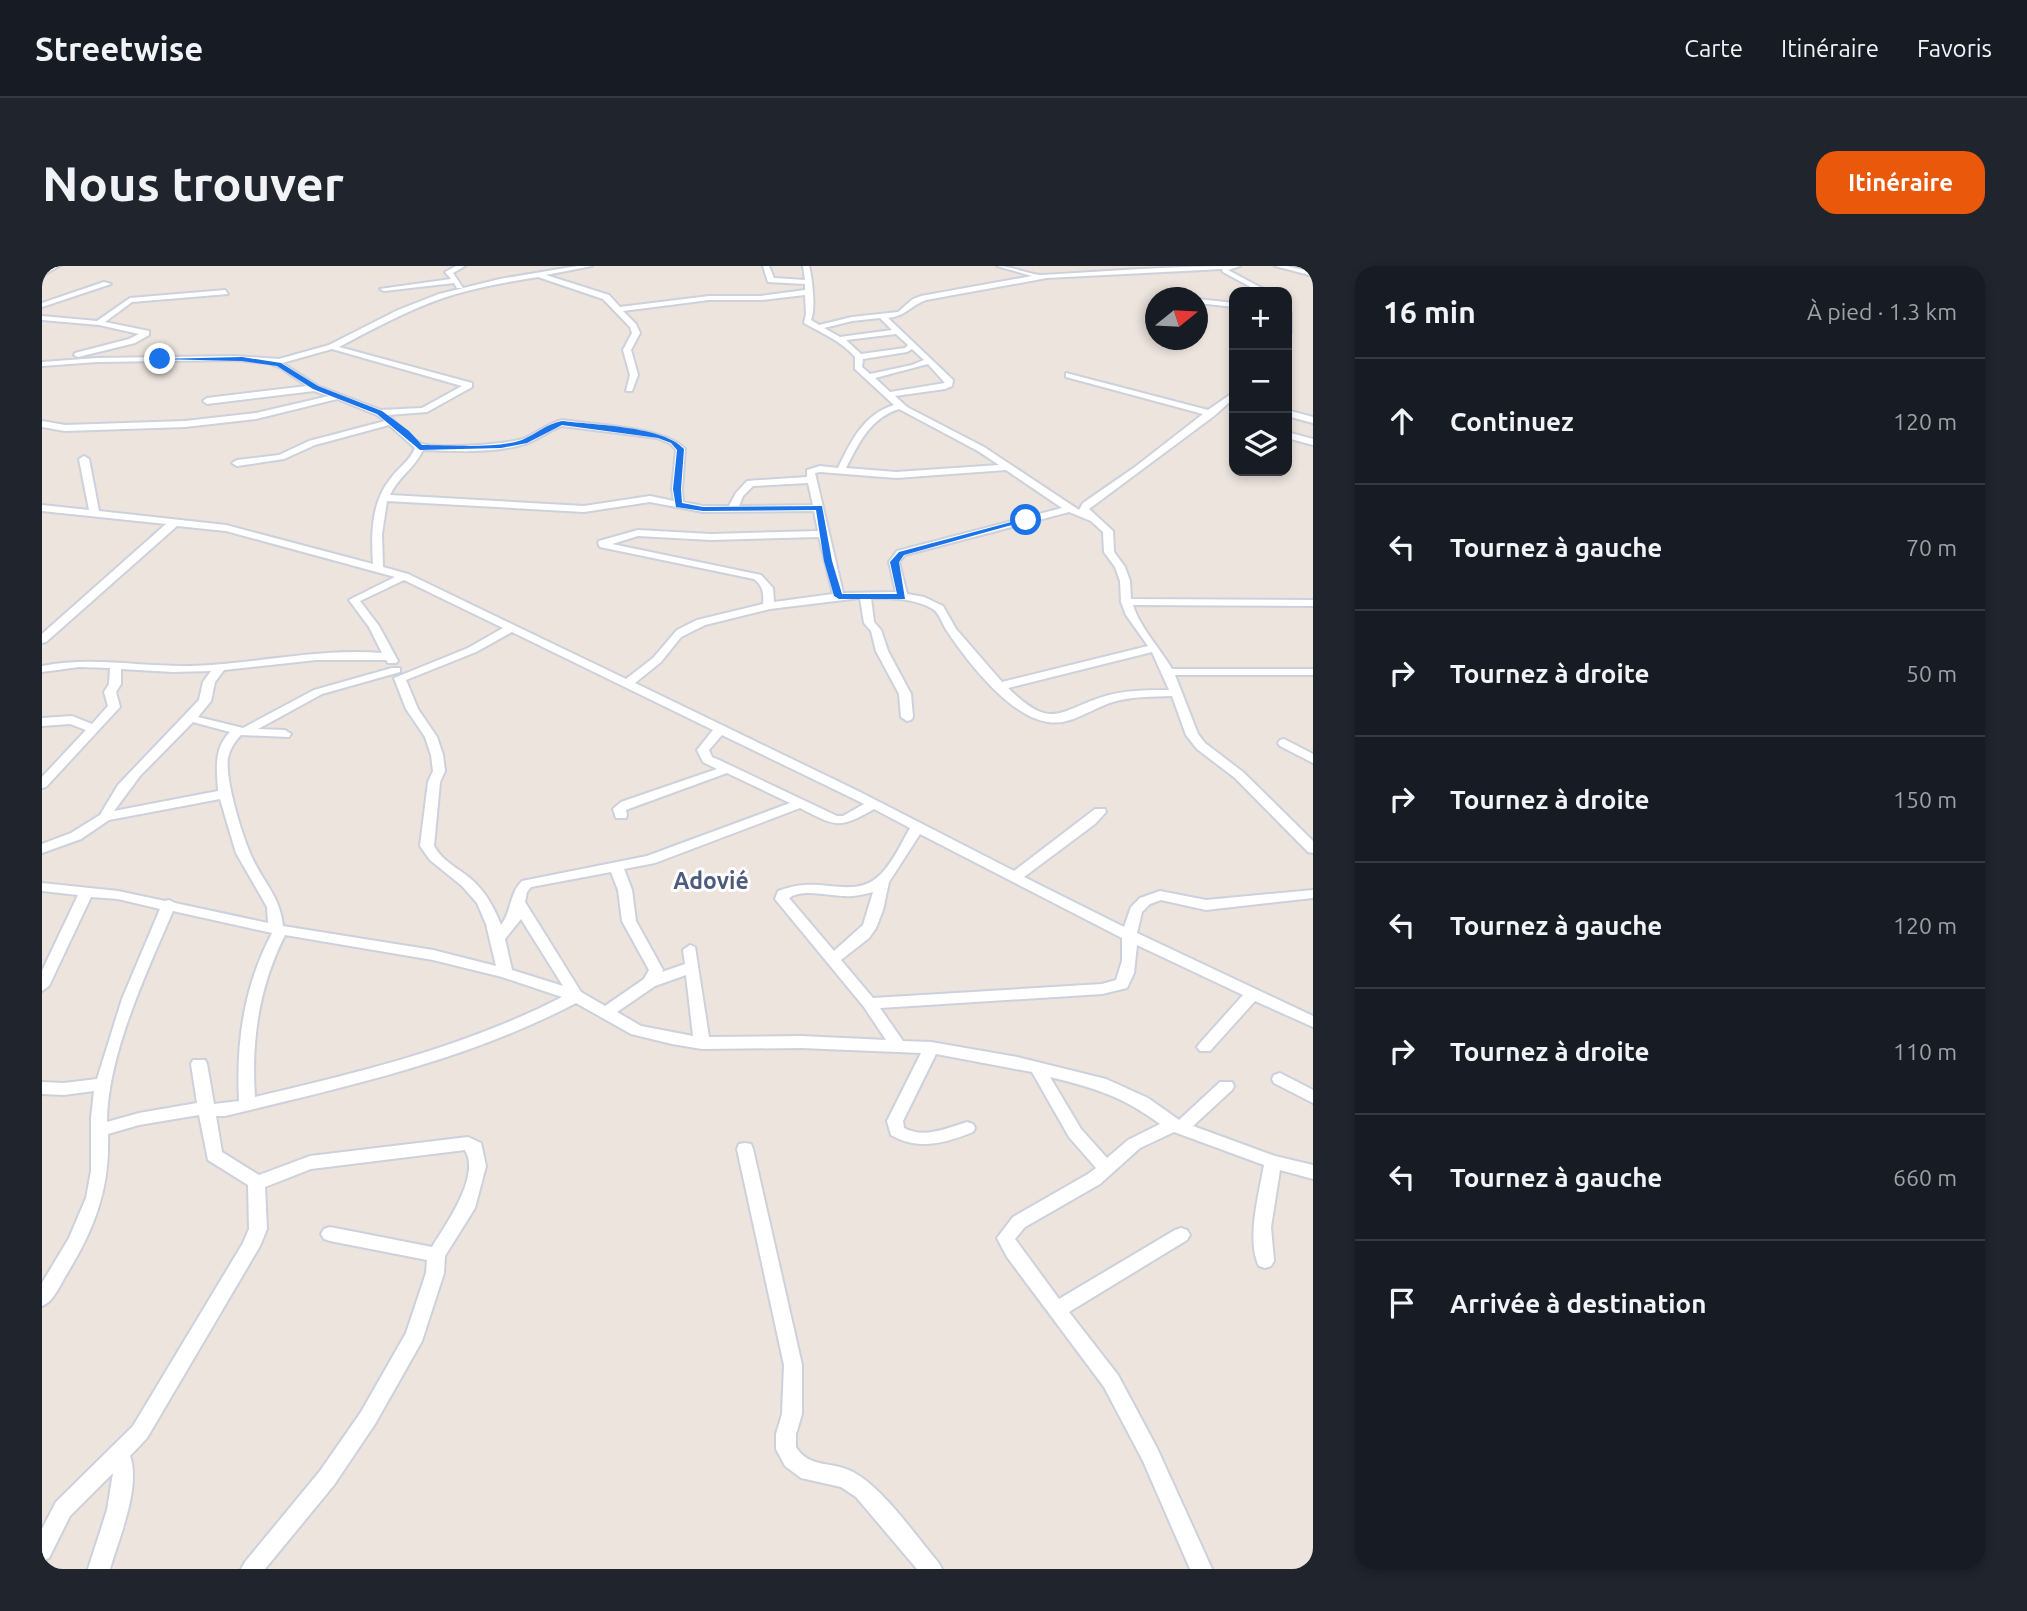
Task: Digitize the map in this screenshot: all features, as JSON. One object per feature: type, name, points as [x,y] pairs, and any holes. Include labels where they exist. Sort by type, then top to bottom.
[{"type":"street","points":[[42,274],[56,266]]},
{"type":"street","points":[[462,266],[449,272],[454,281],[465,289]]},
{"type":"street","points":[[272,362],[332,347],[401,312],[465,289],[536,270],[589,266]]},
{"type":"street","points":[[766,266],[771,280],[811,282]]},
{"type":"street","points":[[806,266],[811,282],[806,299],[810,314],[807,321],[840,339],[859,357],[859,367],[899,406],[1009,467],[1070,509],[1092,518]]},
{"type":"street","points":[[1000,266],[1046,276]]},
{"type":"street","points":[[818,327],[900,314],[924,298],[1046,276],[1138,269],[1237,266]]},
{"type":"street","points":[[1278,266],[1313,274]]},
{"type":"street","points":[[1225,267],[1225,271],[1255,287]]},
{"type":"street","points":[[536,270],[606,297],[633,326],[636,333],[627,350],[634,375],[629,390]]},
{"type":"street","points":[[384,289],[454,281]]},
{"type":"street","points":[[42,305],[107,284]]},
{"type":"street","points":[[99,323],[130,300],[225,292]]},
{"type":"street","points":[[617,310],[709,298],[761,298],[808,292]]},
{"type":"street","points":[[1208,301],[1229,304]]},
{"type":"street","points":[[882,316],[949,380],[949,384],[888,395]]},
{"type":"street","points":[[42,318],[99,323],[146,334],[132,341],[42,364]]},
{"type":"street","points":[[840,339],[898,331]]},
{"type":"street","points":[[859,357],[907,350],[912,345]]},
{"type":"street","points":[[332,347],[469,385],[424,410],[380,413]]},
{"type":"street","points":[[42,364],[97,360],[234,358],[272,362],[284,366],[315,388],[380,413],[420,447],[501,446],[524,441],[552,425],[562,423],[659,436],[674,442],[681,449],[677,489],[679,505]]},
{"type":"street","points":[[869,377],[928,361]]},
{"type":"street","points":[[1069,375],[1211,414]]},
{"type":"street","points":[[207,401],[315,388]]},
{"type":"street","points":[[42,424],[65,428],[185,424],[256,416],[337,397]]},
{"type":"street","points":[[1229,399],[1086,505],[1084,510],[1108,531],[1109,552],[1120,567],[1125,581],[1126,602],[1131,615],[1155,648],[1168,672],[1196,741],[1239,775],[1313,849]]},
{"type":"street","points":[[841,470],[855,440],[878,413],[899,406]]},
{"type":"street","points":[[1292,414],[1313,420]]},
{"type":"street","points":[[237,463],[281,457],[312,443],[392,422]]},
{"type":"street","points":[[1292,436],[1313,442]]},
{"type":"street","points":[[378,568],[378,523],[384,498],[395,478],[417,459],[420,447]]},
{"type":"street","points":[[84,459],[95,514]]},
{"type":"street","points":[[839,596],[828,561],[820,508],[810,472],[841,470],[896,475],[1009,467]]},
{"type":"street","points":[[733,508],[738,495],[750,483],[812,480]]},
{"type":"street","points":[[384,498],[584,509],[650,499],[703,509],[820,508]]},
{"type":"street","points":[[42,508],[226,528],[404,576],[628,683],[918,826],[1128,934],[1313,1022]]},
{"type":"street","points":[[902,597],[894,562],[901,553],[1070,509]]},
{"type":"street","points":[[42,640],[176,521]]},
{"type":"street","points":[[768,604],[770,593],[764,581],[757,576],[601,544],[638,533],[711,537],[824,534]]},
{"type":"street","points":[[404,576],[354,600],[374,626],[412,709],[431,737],[438,755],[439,771],[434,782],[427,846],[431,855],[468,884],[483,900],[493,919],[505,973]]},
{"type":"street","points":[[628,683],[658,659],[680,632],[701,622],[768,604],[839,596],[865,596],[902,597],[932,603],[938,607],[949,628],[1002,687],[1024,709],[1048,720],[1114,698],[1176,693]]},
{"type":"street","points":[[865,596],[869,622],[876,630],[882,651],[905,694],[907,717]]},
{"type":"street","points":[[1126,602],[1313,603]]},
{"type":"street","points":[[247,1105],[244,1069],[247,1024],[266,956],[279,929],[274,907],[243,853],[225,794],[222,759],[229,740],[241,731],[318,692],[398,674],[472,650],[512,628]]},
{"type":"street","points":[[1002,687],[1155,648]]},
{"type":"street","points":[[42,669],[75,664],[169,669],[220,667],[347,653],[390,657]]},
{"type":"street","points":[[42,784],[114,707],[110,692],[116,684],[116,665]]},
{"type":"street","points":[[105,817],[117,795],[205,701],[209,682],[220,667]]},
{"type":"street","points":[[1168,672],[1313,672]]},
{"type":"street","points":[[190,718],[241,731],[285,734]]},
{"type":"street","points":[[42,722],[72,720],[93,729]]},
{"type":"street","points":[[720,730],[705,746],[704,755],[728,769],[835,820],[845,820],[874,804]]},
{"type":"street","points":[[1284,743],[1313,759]]},
{"type":"street","points":[[621,815],[619,809],[626,805],[728,769]]},
{"type":"street","points":[[42,849],[82,833],[105,817],[225,794]]},
{"type":"street","points":[[498,938],[515,917],[520,891],[527,884],[661,856],[803,803]]},
{"type":"street","points":[[1015,877],[1048,850],[1080,831],[1100,813]]},
{"type":"street","points":[[833,959],[869,932],[877,912],[882,881],[918,826]]},
{"type":"street","points":[[616,867],[625,890],[629,921],[656,970],[650,982]]},
{"type":"street","points":[[882,881],[861,890],[838,892],[802,887],[783,894],[782,899],[869,1003],[899,1047]]},
{"type":"street","points":[[42,887],[118,895],[279,929],[433,955],[505,973],[576,996],[648,1034],[702,1042],[801,1042],[931,1048],[1017,1063],[1106,1085],[1142,1102],[1178,1126],[1273,1162],[1313,1172]]},
{"type":"street","points":[[42,986],[86,893]]},
{"type":"street","points":[[869,1003],[1102,989],[1122,984],[1129,975],[1128,934],[1132,917],[1145,902],[1160,895],[1206,905],[1313,894]]},
{"type":"street","points":[[42,1298],[77,1244],[98,1182],[99,1113],[104,1084],[135,987],[169,904]]},
{"type":"street","points":[[519,904],[576,996]]},
{"type":"street","points":[[690,950],[702,1042]]},
{"type":"street","points":[[606,1012],[650,982],[692,967]]},
{"type":"street","points":[[1205,1047],[1252,994]]},
{"type":"street","points":[[100,1129],[199,1109],[207,1111],[247,1105],[387,1072],[443,1055],[547,1013],[576,996]]},
{"type":"street","points":[[931,1048],[895,1121],[897,1131],[904,1136],[933,1139],[967,1128]]},
{"type":"street","points":[[42,1551],[63,1509],[140,1432],[258,1230],[256,1183],[239,1167],[228,1165],[214,1155],[199,1064]]},
{"type":"street","points":[[1040,1070],[1075,1133],[1106,1168]]},
{"type":"street","points":[[1280,1079],[1313,1097]]},
{"type":"street","points":[[42,1088],[64,1089],[104,1084]]},
{"type":"street","points":[[1201,1569],[1150,1455],[1111,1381],[1013,1252],[1006,1238],[1020,1222],[1094,1179],[1133,1144],[1178,1126],[1226,1086]]},
{"type":"street","points":[[252,1569],[327,1478],[400,1363],[415,1335],[435,1273],[436,1255],[466,1208],[478,1166],[475,1148],[468,1143],[310,1163],[256,1183]]},
{"type":"street","points":[[745,1149],[793,1365],[792,1414],[786,1434],[786,1449],[792,1460],[808,1471],[845,1478],[863,1490],[931,1569]]},
{"type":"street","points":[[1265,1261],[1262,1227],[1273,1162]]},
{"type":"street","points":[[330,1234],[436,1255]]},
{"type":"street","points":[[1058,1309],[1181,1235]]},
{"type":"street","points":[[99,1569],[119,1500],[123,1461],[119,1453]]},
{"type":"district","name":"Adovié","points":[[711,881]]},
{"type":"route","points":[[160,359],[242,359],[279,364],[315,388],[380,413],[420,447],[501,446],[524,441],[552,425],[562,423],[659,436],[674,442],[681,449],[677,489],[679,505],[703,509],[820,508],[828,561],[839,596],[902,597],[894,562],[901,553],[1026,520]]}]
